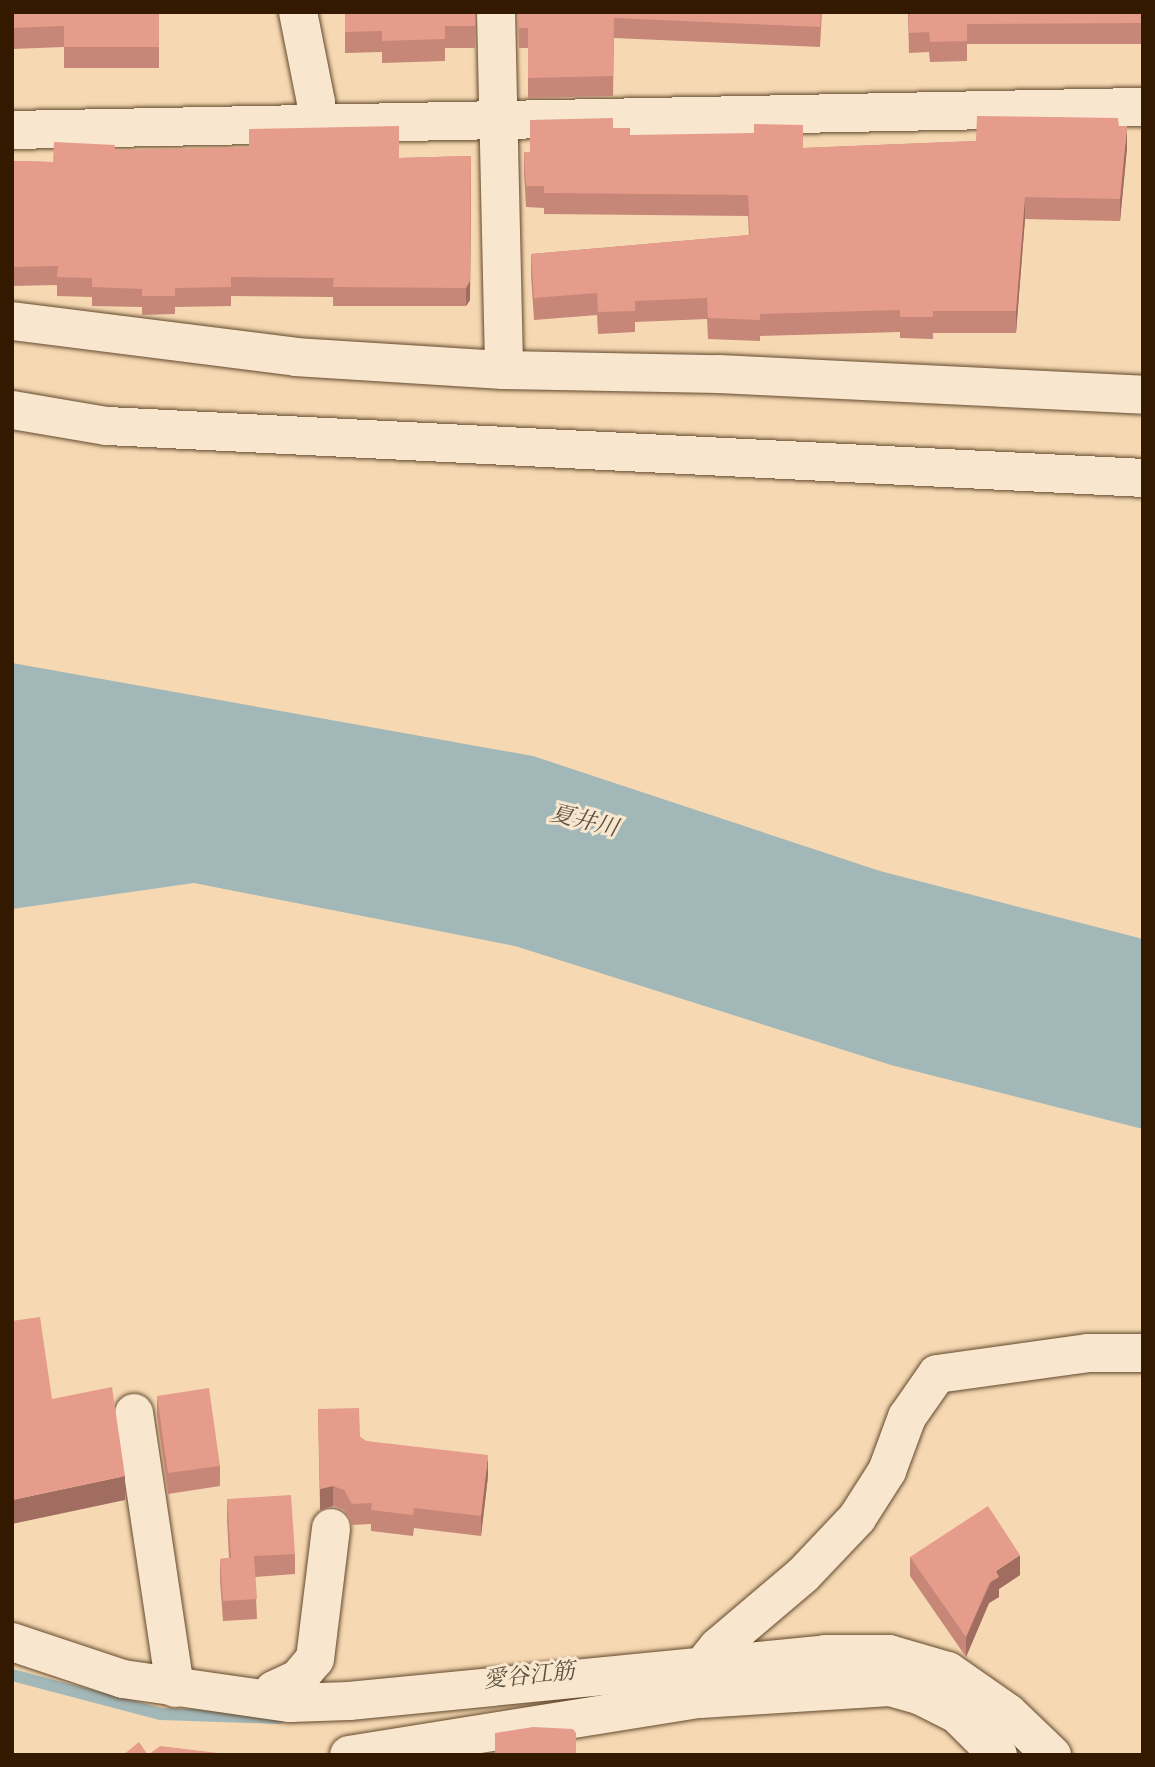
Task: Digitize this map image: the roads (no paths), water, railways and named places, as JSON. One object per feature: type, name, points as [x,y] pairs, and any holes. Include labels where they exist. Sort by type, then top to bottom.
[{"type":"street","points":[[298,12],[316,102],[315,122]]},
{"type":"street","points":[[496,12],[501,119],[504,370]]},
{"type":"street","points":[[12,130],[1143,107]]},
{"type":"street","points":[[12,321],[295,357],[504,370],[719,374],[1143,395]]},
{"type":"street","points":[[12,410],[120,426],[1143,478]]},
{"type":"street","points":[[701,1668],[718,1647],[803,1575],[857,1518],[887,1471],[907,1417],[937,1374],[1088,1353],[1143,1353]]},
{"type":"street","points":[[134,1413],[175,1688]]},
{"type":"street","points":[[268,1699],[274,1690],[298,1679],[315,1659],[331,1528]]},
{"type":"street","points":[[12,1642],[122,1679],[268,1699],[349,1701],[825,1654],[889,1654],[948,1671],[1008,1713],[1052,1755]]},
{"type":"street","points":[[349,1755],[700,1699],[890,1687],[921,1696],[957,1714],[998,1755]]},
{"type":"water","name":"夏井川","points":[[12,663],[533,756],[880,871],[1143,939],[1143,1129],[891,1065],[515,946],[194,883],[12,909]]},
{"type":"waterway","name":"愛谷江筋","points":[[12,1675],[161,1714],[279,1718]]}]
